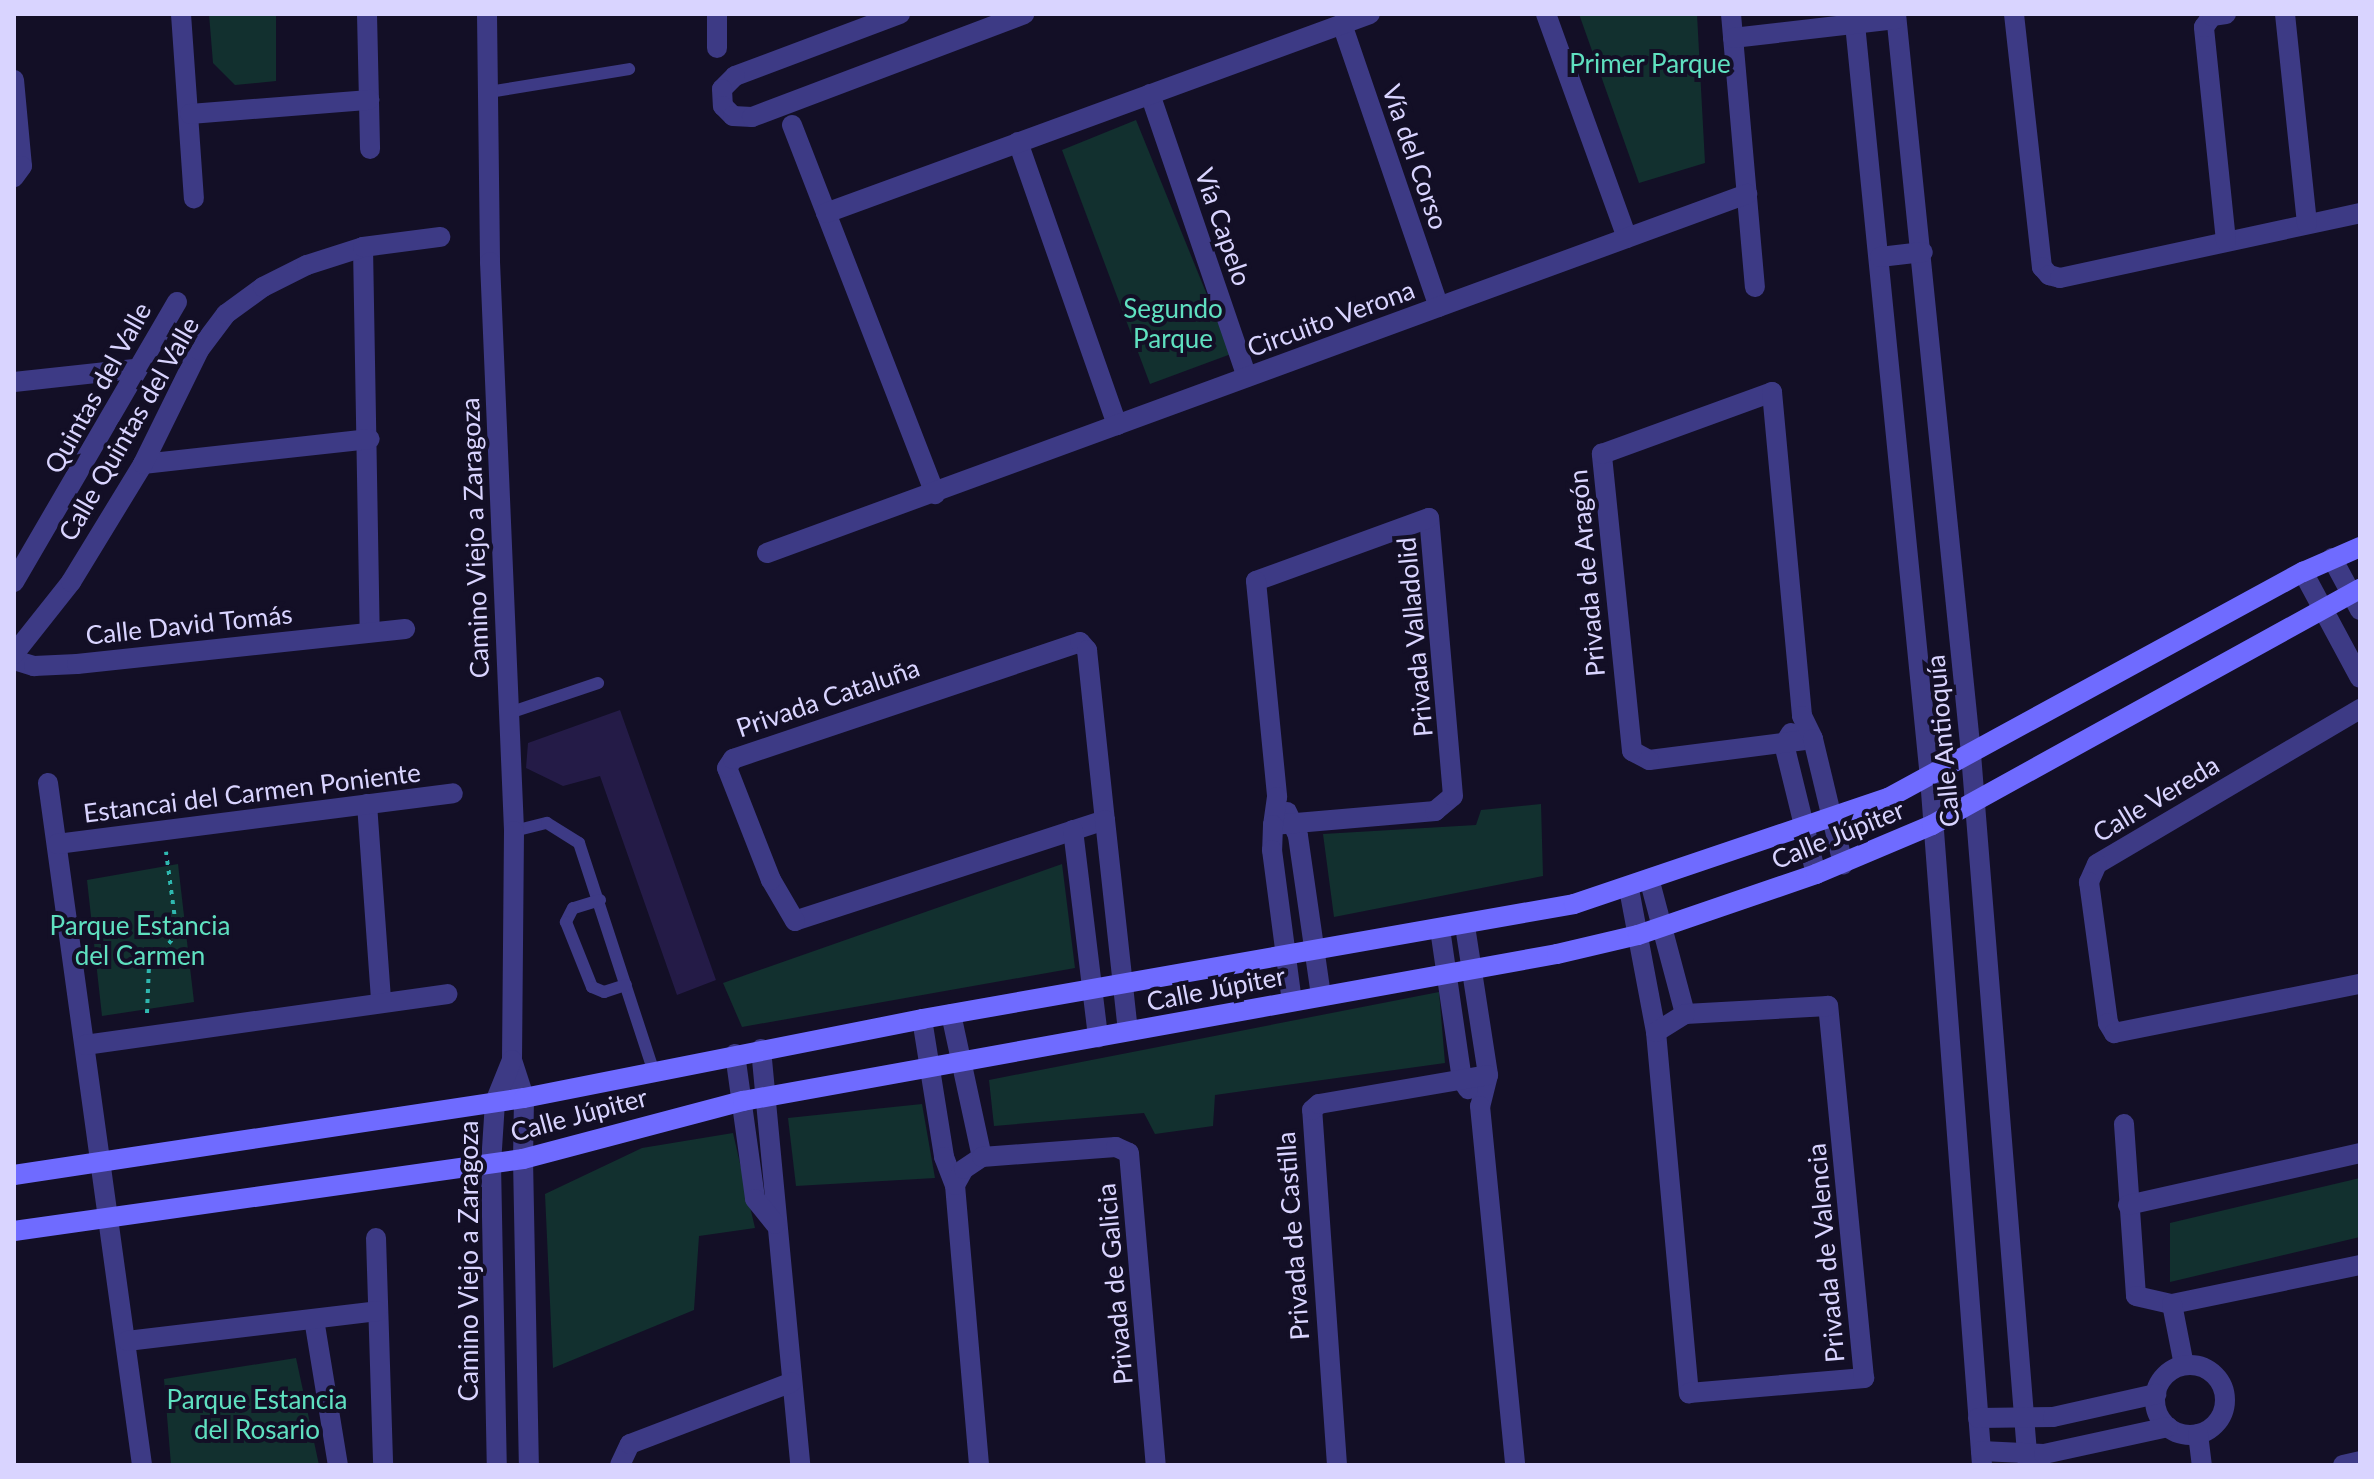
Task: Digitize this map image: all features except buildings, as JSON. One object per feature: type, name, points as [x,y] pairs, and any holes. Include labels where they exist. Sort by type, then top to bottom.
[{"type":"main road","name":"Calle Júpiter","points":[[14,1175],[524,1098],[922,1019],[1465,926],[1629,889],[1831,819],[1930,778],[2303,572],[2360,547]]},
{"type":"main road","name":"Calle Júpiter","points":[[14,1231],[523,1159],[743,1101],[1446,974],[1638,935],[1843,864],[1932,825],[1975,798],[2322,607],[2357,597]]},
{"type":"street","points":[[181,14],[194,199]]},
{"type":"street","points":[[367,14],[370,149]]},
{"type":"street","name":"Camino Viejo a Zaragoza","points":[[487,14],[490,262],[514,831],[512,1060],[524,1098],[529,1465]]},
{"type":"street","points":[[717,14],[717,48]]},
{"type":"street","points":[[900,14],[735,76],[722,89],[723,106],[733,116],[752,117],[1024,14]]},
{"type":"street","points":[[826,213],[1370,14]]},
{"type":"street","points":[[1546,14],[1627,238]]},
{"type":"street","points":[[1731,14],[1755,287]]},
{"type":"street","points":[[2014,14],[2042,267],[2049,275],[2060,278],[2360,213]]},
{"type":"street","points":[[2226,14],[2212,16],[2204,27],[2226,241]]},
{"type":"street","points":[[2285,14],[2307,224]]},
{"type":"street","points":[[1733,38],[1855,18],[1896,16]]},
{"type":"street","name":"Calle Antioquía","points":[[1896,16],[1923,252],[1975,798],[2027,1459]]},
{"type":"street","name":"Calle Antioquía","points":[[1855,18],[1930,778],[1981,1458]]},
{"type":"street","name":"Vía del Corso","points":[[1342,24],[1439,307]]},
{"type":"street","points":[[14,80],[22,166],[14,177]]},
{"type":"street","name":"Vía Capelo","points":[[1150,94],[1247,377]]},
{"type":"street","points":[[190,114],[369,100]]},
{"type":"street","points":[[792,125],[935,494]]},
{"type":"street","points":[[1018,142],[1117,425]]},
{"type":"street","name":"Circuito Verona","points":[[767,553],[1747,194]]},
{"type":"street","name":"Calle Quintas del Valle","points":[[14,657],[71,582],[143,464],[199,350],[226,314],[296,270],[363,247],[440,237]]},
{"type":"street","points":[[363,247],[370,439],[370,632]]},
{"type":"street","points":[[1880,257],[1923,252]]},
{"type":"street","name":"Quintas del Valle","points":[[14,582],[82,471],[134,369],[177,302]]},
{"type":"street","points":[[14,382],[134,369]]},
{"type":"street","name":"Privada de Aragón","points":[[1813,739],[1649,760],[1632,751],[1602,454],[1772,392],[1802,716],[1813,739],[1843,864]]},
{"type":"street","points":[[143,464],[370,439]]},
{"type":"street","name":"Privada Valladolid","points":[[1273,825],[1435,811],[1453,796],[1429,518],[1256,581],[1277,797],[1273,825],[1292,1001]]},
{"type":"street","points":[[2332,558],[2357,597]]},
{"type":"street","points":[[2303,572],[2360,678]]},
{"type":"street","name":"Calle David Tomás","points":[[14,657],[34,666],[66,665],[405,629]]},
{"type":"street","name":"Privada Cataluña","points":[[1105,820],[795,921],[771,880],[727,768],[733,759],[1080,642],[1087,650],[1128,1031]]},
{"type":"street","name":"Calle Vereda","points":[[2360,709],[2097,864],[2089,882],[2108,1023],[2114,1033],[2360,984]]},
{"type":"street","points":[[1802,716],[1784,744],[1802,829],[1816,874]]},
{"type":"street","points":[[48,783],[111,1216],[142,1465]]},
{"type":"street","name":"Estancai del Carmen Poniente","points":[[57,844],[453,793]]},
{"type":"street","name":"Privada Valladolid","points":[[1277,797],[1295,823],[1321,995]]},
{"type":"street","points":[[367,804],[381,1001]]},
{"type":"street","points":[[1073,830],[1098,1037]]},
{"type":"street","points":[[1650,882],[1685,1014]]},
{"type":"street","points":[[1629,889],[1656,1032]]},
{"type":"street","points":[[1465,926],[1488,1075],[1480,1106],[1515,1465]]},
{"type":"street","points":[[1440,929],[1462,1080],[1480,1106]]},
{"type":"street","points":[[85,1045],[447,994]]},
{"type":"street","name":"Privada de Valencia","points":[[1819,1004],[1830,1010],[1864,1378],[1689,1393],[1656,1032],[1685,1014],[1819,1004]]},
{"type":"street","points":[[951,1014],[982,1157],[964,1169],[955,1185]]},
{"type":"street","points":[[922,1019],[944,1157],[955,1185],[979,1465]]},
{"type":"street","points":[[761,1049],[778,1187],[775,1224],[800,1465]]},
{"type":"street","points":[[735,1054],[755,1199],[775,1224]]},
{"type":"street","name":"Camino Viejo a Zaragoza","points":[[497,1465],[491,1164],[495,1102],[512,1060]]},
{"type":"street","name":"Privada de Castilla","points":[[1337,1465],[1309,1118],[1319,1104],[1488,1075]]},
{"type":"street","points":[[2124,1124],[2131,1281],[2136,1296],[2172,1304],[2360,1265]]},
{"type":"street","name":"Privada de Galicia","points":[[982,1157],[1116,1147],[1129,1153],[1156,1465]]},
{"type":"street","points":[[2128,1205],[2360,1153]]},
{"type":"street","points":[[376,1238],[383,1465]]},
{"type":"street","points":[[2172,1304],[2184,1365]]},
{"type":"street","points":[[127,1341],[377,1311]]},
{"type":"street","points":[[314,1319],[338,1465]]},
{"type":"street","points":[[1981,1458],[2027,1459],[2168,1427],[2198,1434],[2221,1417],[2223,1388],[2204,1367],[2184,1365],[2165,1375],[2156,1394],[2156,1407],[2168,1427]]},
{"type":"street","points":[[620,1465],[630,1444],[792,1382]]},
{"type":"street","points":[[1978,1418],[2053,1417],[2156,1394]]},
{"type":"street","points":[[2198,1434],[2202,1465]]},
{"type":"street","points":[[2343,1465],[2360,1461]]},
{"type":"lane","points":[[489,92],[629,69]]},
{"type":"lane","points":[[509,713],[598,683]]},
{"type":"lane","points":[[514,831],[547,823],[579,843],[653,1070]]},
{"type":"lane","points":[[600,900],[573,908],[566,922],[592,987],[604,992],[626,985]]},
{"type":"path","points":[[148,1035],[144,983],[149,966],[177,934],[163,830]]},
{"type":"green space","points":[[209,14],[276,14],[276,81],[235,85],[213,63]]},
{"type":"green space","name":"Primer Parque","points":[[1579,14],[1697,14],[1705,163],[1639,183]]},
{"type":"green space","name":"Segundo Parque","points":[[1136,120],[1231,354],[1150,384],[1062,150]]},
{"type":"green space","points":[[1541,804],[1543,876],[1334,917],[1323,834],[1476,825],[1481,810]]},
{"type":"green space","name":"Parque Estancia del Carmen","points":[[178,864],[194,1002],[102,1016],[87,880]]},
{"type":"green space","points":[[1062,864],[1075,968],[742,1027],[723,983]]},
{"type":"green space","points":[[1439,992],[1445,1063],[1215,1095],[1213,1126],[1155,1134],[1144,1113],[994,1126],[989,1080]]},
{"type":"green space","points":[[922,1104],[935,1178],[796,1186],[788,1118]]},
{"type":"green space","points":[[733,1133],[755,1228],[699,1236],[694,1310],[553,1368],[545,1194],[642,1148]]},
{"type":"green space","points":[[2360,1178],[2360,1237],[2170,1282],[2170,1223]]},
{"type":"green space","name":"Parque Estancia del Rosario","points":[[296,1358],[319,1465],[171,1465],[164,1379]]}]
